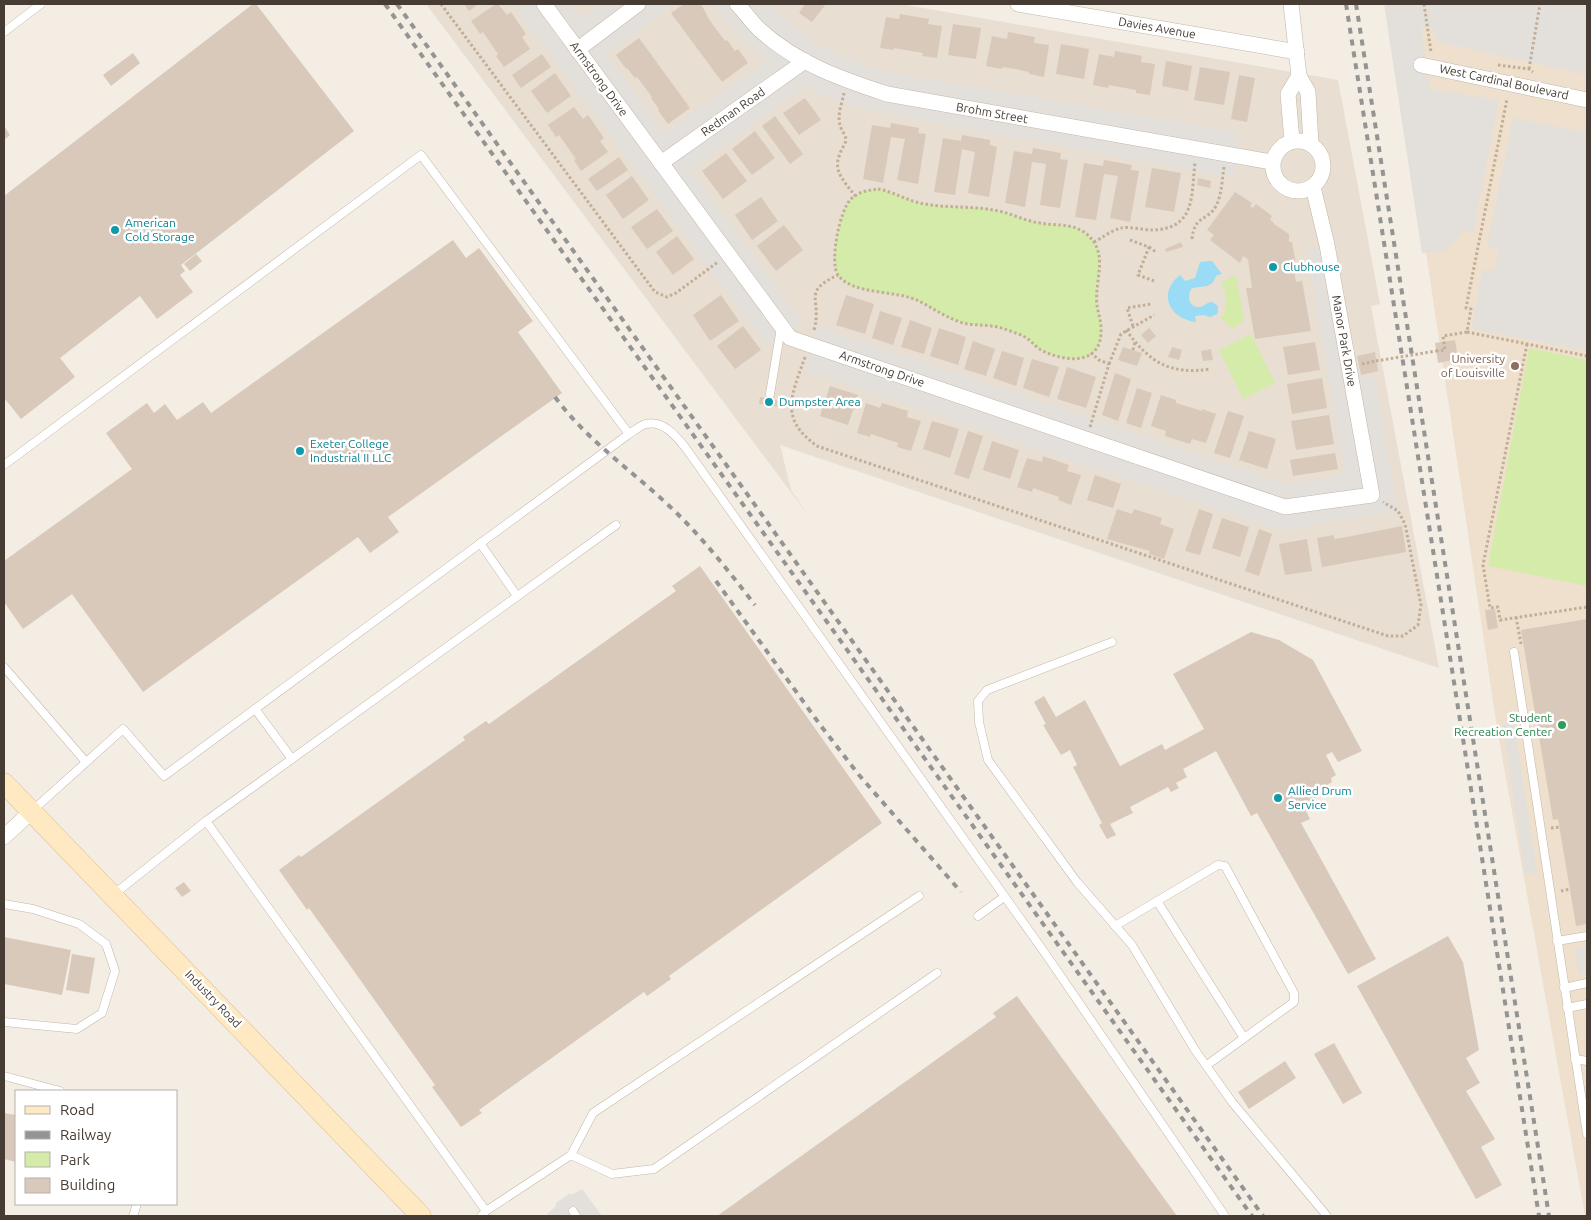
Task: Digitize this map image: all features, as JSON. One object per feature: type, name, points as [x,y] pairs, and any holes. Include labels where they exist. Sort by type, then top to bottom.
[{"type":"main road","name":"Industry Road","points":[[4,782],[421,1216]]},
{"type":"street","name":"Armstrong Drive","points":[[544,4],[790,338],[1285,507],[1372,495]]},
{"type":"street","points":[[577,50],[638,4]]},
{"type":"street","name":"Brohm Street","points":[[738,4],[759,30],[793,56],[847,81],[886,94],[1272,162]]},
{"type":"street","name":"Davies Avenue","points":[[1018,4],[1297,52]]},
{"type":"street","points":[[1291,4],[1299,76],[1308,92],[1312,144]]},
{"type":"street","name":"Redman Road","points":[[661,162],[804,61]]},
{"type":"street","name":"West Cardinal Boulevard","points":[[1421,65],[1587,100]]},
{"type":"street","points":[[1292,140],[1288,94],[1299,76]]},
{"type":"street","points":[[1292,140],[1302,140],[1312,144],[1321,155],[1323,170],[1320,179],[1313,187],[1304,191],[1284,188],[1272,172],[1272,162],[1276,152],[1292,140]]},
{"type":"street","name":"Manor Park Drive","points":[[1313,187],[1327,245],[1372,495]]},
{"type":"street","points":[[4,837],[32,811]]},
{"type":"lane","points":[[4,32],[41,4]]},
{"type":"lane","points":[[4,465],[421,155],[629,434]]},
{"type":"lane","points":[[770,394],[781,326]]},
{"type":"lane","points":[[32,811],[122,729],[164,776],[629,434],[646,424],[656,424],[665,427],[685,447],[1004,897],[1225,1216]]},
{"type":"lane","points":[[113,895],[206,822],[616,525]]},
{"type":"lane","points":[[480,543],[517,596]]},
{"type":"lane","points":[[1112,642],[987,690],[978,701],[979,722],[988,760],[1076,882],[1132,945],[1195,1050],[1232,1102],[1327,1216]]},
{"type":"lane","points":[[1518,650],[1557,941],[1575,1059],[1585,1104],[1587,1134]]},
{"type":"lane","points":[[4,667],[86,762]]},
{"type":"lane","points":[[256,709],[292,759]]},
{"type":"lane","points":[[206,822],[483,1214],[571,1155],[593,1113],[919,896]]},
{"type":"lane","points":[[1115,926],[1218,865],[1225,866],[1294,993],[1294,1002],[1207,1066]]},
{"type":"lane","points":[[978,916],[1004,897]]},
{"type":"lane","points":[[1157,901],[1244,1038]]},
{"type":"lane","points":[[4,904],[33,909],[79,924],[106,944],[115,971],[102,1013],[77,1029],[4,1022]]},
{"type":"lane","points":[[1557,941],[1587,936]]},
{"type":"lane","points":[[571,1155],[612,1174],[654,1169],[937,973]]},
{"type":"lane","points":[[1564,988],[1587,983]]},
{"type":"lane","points":[[1567,1008],[1587,1004]]},
{"type":"lane","points":[[1575,1059],[1587,1061]]},
{"type":"lane","points":[[4,1076],[56,1090]]},
{"type":"path","points":[[441,4],[655,292],[667,297],[676,293],[728,255]]},
{"type":"path","points":[[1424,4],[1431,52],[1440,54]]},
{"type":"path","points":[[1526,87],[1540,4]]},
{"type":"path","points":[[1495,66],[1500,64],[1529,69],[1534,73]]},
{"type":"path","points":[[847,81],[839,117],[840,126],[846,141],[838,157],[837,167],[839,175],[855,196]]},
{"type":"path","points":[[1467,332],[1471,309],[1466,308],[1507,98]]},
{"type":"path","points":[[1094,242],[1122,228],[1161,230],[1183,220],[1189,209],[1197,149]]},
{"type":"path","points":[[1192,239],[1193,229],[1197,223],[1215,208],[1219,199],[1225,154]]},
{"type":"path","points":[[878,189],[923,204],[994,210],[1026,221],[1043,224],[1062,224],[1079,229],[1094,242],[1100,258],[1096,292],[1101,328],[1096,350],[1088,356],[1075,360],[1058,357],[1041,350],[1025,337],[1003,328],[964,323],[942,315],[905,296],[850,285],[838,275],[834,265],[836,246],[845,207],[849,200],[855,196],[866,190],[878,189]]},
{"type":"path","points":[[1130,240],[1149,247],[1156,252]]},
{"type":"path","points":[[1149,247],[1138,275],[1154,281]]},
{"type":"path","points":[[838,275],[822,282],[816,288],[814,296],[818,316],[792,395],[792,410],[795,423],[803,436],[817,446],[1388,636],[1403,636],[1418,625],[1421,605],[1405,524],[1398,511],[1372,495]]},
{"type":"path","points":[[1133,326],[1127,308],[1151,304]]},
{"type":"path","points":[[1087,439],[1109,364],[1121,334],[1154,315]]},
{"type":"path","points":[[1126,330],[1151,358],[1164,365],[1182,371],[1212,369]]},
{"type":"path","points":[[1376,361],[1445,350],[1443,336],[1467,332],[1587,356]]},
{"type":"path","points":[[1133,350],[1135,342]]},
{"type":"path","points":[[1527,344],[1483,565],[1490,608],[1498,607],[1500,620],[1587,607]]},
{"type":"path","points":[[1091,353],[1099,360],[1109,364]]},
{"type":"path","points":[[1516,617],[1518,650]]},
{"type":"shaded area","points":[[426,4],[900,4],[1338,80],[1380,304],[1371,306],[1439,668],[780,445],[791,490],[808,515]]},
{"type":"shaded area","points":[[512,4],[569,4],[580,19],[600,4],[675,4],[606,54],[664,133],[767,61],[747,45],[710,4],[769,4],[815,43],[852,60],[885,72],[1238,132],[1234,178],[892,115],[856,107],[822,95],[807,86],[691,170],[803,322],[767,346]]},
{"type":"shaded area","points":[[1384,4],[1587,4],[1587,75],[1443,43],[1436,40],[1432,28],[1421,27],[1430,89],[1499,100],[1473,233],[1462,231],[1459,237],[1444,251],[1422,253]]},
{"type":"shaded area","name":"University of Louisville","points":[[1389,4],[1587,4],[1587,1216],[1585,1216],[1497,728]]},
{"type":"shaded area","points":[[1513,118],[1587,132],[1587,351],[1472,329],[1482,270],[1494,271],[1499,249],[1487,246]]},
{"type":"shaded area","points":[[1327,245],[1351,379],[1374,375],[1397,511],[1280,530],[803,370],[815,325],[1285,484],[1345,475],[1307,249]]},
{"type":"shaded area","points":[[1514,722],[1537,873],[1525,875],[1502,724]]},
{"type":"shaded area","points":[[1587,946],[1587,973],[1579,975],[1574,949]]},
{"type":"shaded area","points":[[582,1189],[602,1216],[548,1216],[547,1214],[555,1207],[556,1203],[569,1194]]},
{"type":"green space","points":[[878,189],[919,203],[999,211],[1034,222],[1068,226],[1084,232],[1097,248],[1100,266],[1097,305],[1101,328],[1100,340],[1096,349],[1090,355],[1082,358],[1063,358],[1041,350],[1025,337],[999,327],[963,323],[919,301],[899,295],[864,289],[853,286],[845,281],[838,275],[835,259],[837,236],[843,213],[851,199],[863,192]]},
{"type":"green space","points":[[1236,275],[1244,320],[1233,329],[1221,318],[1226,300],[1221,282]]},
{"type":"green space","points":[[1251,334],[1275,383],[1243,399],[1219,350]]},
{"type":"green space","points":[[1529,348],[1587,360],[1587,586],[1488,566]]},
{"type":"water","points":[[1212,261],[1222,274],[1217,275],[1210,285],[1191,289],[1189,298],[1191,304],[1196,307],[1212,302],[1218,306],[1217,314],[1210,317],[1203,315],[1195,316],[1196,322],[1179,316],[1169,304],[1169,290],[1173,282],[1180,275],[1185,281],[1195,278],[1200,262]]},
{"type":"building","name":"American Cold Storage","points":[[253,4],[256,4],[354,131],[181,265],[185,271],[180,275],[193,292],[157,319],[140,296],[60,358],[75,377],[21,419],[4,400],[4,196]]},
{"type":"building","points":[[464,4],[478,4],[469,11]]},
{"type":"building","points":[[496,4],[507,15],[511,12],[526,34],[522,37],[530,49],[504,67],[496,56],[498,54],[483,32],[480,34],[471,21]]},
{"type":"building","points":[[684,4],[701,4],[710,21],[725,41],[727,40],[735,51],[738,49],[748,63],[722,82],[671,13]]},
{"type":"building","points":[[805,4],[826,4],[812,22],[799,13]]},
{"type":"building","points":[[900,14],[929,19],[928,24],[942,26],[937,58],[922,56],[923,53],[894,48],[894,50],[880,48],[886,17],[899,19]]},
{"type":"building","points":[[953,24],[981,28],[976,59],[948,55]]},
{"type":"building","points":[[1008,32],[1035,37],[1034,43],[1049,45],[1044,77],[1015,69],[986,66],[992,36],[1007,39]]},
{"type":"building","points":[[639,38],[690,108],[668,124],[652,97],[637,77],[635,78],[626,69],[616,55]]},
{"type":"building","points":[[1061,44],[1089,49],[1084,79],[1056,74]]},
{"type":"building","points":[[1115,51],[1142,56],[1141,62],[1155,64],[1150,95],[1136,93],[1136,90],[1109,85],[1108,88],[1093,85],[1099,54],[1114,57]]},
{"type":"building","points":[[133,53],[140,63],[111,86],[103,75]]},
{"type":"building","points":[[542,54],[551,67],[521,88],[512,75]]},
{"type":"building","points":[[1166,61],[1192,66],[1188,91],[1162,86]]},
{"type":"building","points":[[1200,67],[1230,72],[1224,105],[1194,100]]},
{"type":"building","points":[[555,73],[571,96],[547,113],[531,91]]},
{"type":"building","points":[[1239,75],[1255,78],[1247,122],[1231,119]]},
{"type":"building","points":[[805,98],[821,120],[799,135],[783,113]]},
{"type":"building","points":[[574,107],[583,119],[588,115],[604,138],[600,141],[608,152],[581,171],[574,160],[576,159],[559,135],[556,137],[548,125]]},
{"type":"building","points":[[775,116],[803,154],[790,164],[762,126]]},
{"type":"building","points":[[891,123],[919,128],[918,133],[926,134],[918,184],[897,180],[905,139],[891,137],[883,183],[863,179],[872,125],[890,128]]},
{"type":"building","points":[[4,126],[10,135],[4,140]]},
{"type":"building","points":[[755,131],[775,158],[752,175],[732,149]]},
{"type":"building","points":[[962,135],[990,140],[990,145],[997,147],[989,197],[968,193],[975,152],[962,149],[955,195],[934,192],[943,138],[961,141]]},
{"type":"building","points":[[1033,148],[1061,153],[1060,159],[1068,160],[1060,208],[1040,205],[1046,164],[1032,162],[1025,207],[1005,203],[1014,151],[1032,154]]},
{"type":"building","points":[[726,153],[747,181],[723,199],[702,171]]},
{"type":"building","points":[[619,157],[628,170],[597,191],[588,179]]},
{"type":"building","points":[[1104,160],[1132,165],[1131,170],[1139,171],[1130,222],[1110,218],[1118,176],[1104,174],[1096,220],[1075,217],[1084,163],[1103,166]]},
{"type":"building","points":[[1152,168],[1181,173],[1174,212],[1145,207]]},
{"type":"building","points":[[632,176],[649,200],[623,219],[606,195]]},
{"type":"building","points":[[1198,178],[1211,181],[1210,188],[1197,185]]},
{"type":"building","name":"Clubhouse","points":[[1235,192],[1252,203],[1250,206],[1253,208],[1256,204],[1272,216],[1270,220],[1289,234],[1289,242],[1292,242],[1297,271],[1294,271],[1296,282],[1302,281],[1311,331],[1255,339],[1246,288],[1252,288],[1248,259],[1243,256],[1240,263],[1210,240],[1214,235],[1207,230]]},
{"type":"building","points":[[761,197],[778,221],[752,240],[735,215]]},
{"type":"building","points":[[657,209],[673,231],[647,249],[631,227]]},
{"type":"building","points":[[784,225],[803,250],[776,271],[757,246]]},
{"type":"building","points":[[677,236],[694,259],[673,275],[656,252]]},
{"type":"building","name":"Exeter College Industrial II LLC","points":[[453,240],[466,258],[479,248],[533,321],[518,332],[562,393],[388,517],[399,532],[370,553],[358,537],[143,692],[72,594],[23,629],[4,602],[4,561],[132,469],[106,433],[147,403],[154,413],[165,404],[177,420],[203,402],[211,413]]},
{"type":"building","points":[[1181,242],[1183,247],[1166,252],[1165,249]]},
{"type":"building","points":[[196,254],[202,261],[190,271],[184,264]]},
{"type":"building","points":[[721,295],[739,321],[710,341],[693,315]]},
{"type":"building","points":[[846,295],[874,304],[865,334],[836,325]]},
{"type":"building","points":[[880,311],[902,318],[893,345],[872,338]]},
{"type":"building","points":[[910,320],[932,328],[924,354],[901,347]]},
{"type":"building","points":[[743,326],[761,350],[735,369],[717,346]]},
{"type":"building","points":[[939,328],[966,337],[958,365],[930,356]]},
{"type":"building","points":[[1149,328],[1156,336],[1148,343],[1141,335]]},
{"type":"building","points":[[1455,340],[1458,359],[1438,363],[1435,343]]},
{"type":"building","points":[[973,341],[995,349],[986,376],[964,369]]},
{"type":"building","points":[[1315,342],[1320,370],[1288,375],[1283,347]]},
{"type":"building","points":[[1123,347],[1142,353],[1137,366],[1118,360]]},
{"type":"building","points":[[1172,347],[1182,350],[1179,360],[1168,357]]},
{"type":"building","points":[[1211,349],[1213,360],[1203,361],[1201,351]]},
{"type":"building","points":[[1002,351],[1024,358],[1016,386],[993,378]]},
{"type":"building","points":[[1375,352],[1378,371],[1361,375],[1357,356]]},
{"type":"building","points":[[1032,359],[1059,367],[1049,397],[1023,388]]},
{"type":"building","points":[[1067,367],[1096,377],[1086,408],[1057,399]]},
{"type":"building","points":[[1115,373],[1131,379],[1118,421],[1102,415]]},
{"type":"building","points":[[1322,378],[1327,408],[1292,414],[1287,384]]},
{"type":"building","points":[[830,386],[858,395],[848,425],[820,416]]},
{"type":"building","points":[[1137,388],[1152,393],[1141,428],[1126,423]]},
{"type":"building","points":[[1161,395],[1176,400],[1176,403],[1216,414],[1206,443],[1192,439],[1190,444],[1165,436],[1166,431],[1151,426]]},
{"type":"building","name":"Dumpster Area","points":[[760,397],[780,401],[779,407],[759,404]]},
{"type":"building","points":[[866,403],[880,408],[882,403],[908,411],[907,417],[921,421],[911,451],[897,447],[898,443],[871,434],[870,437],[857,433]]},
{"type":"building","points":[[1228,411],[1244,416],[1230,458],[1214,453]]},
{"type":"building","points":[[1329,415],[1334,444],[1296,450],[1291,421]]},
{"type":"building","points":[[932,421],[959,429],[950,458],[923,449]]},
{"type":"building","points":[[968,431],[983,436],[969,479],[954,474]]},
{"type":"building","points":[[1249,431],[1276,439],[1267,469],[1239,460]]},
{"type":"building","points":[[992,441],[1019,450],[1010,479],[983,470]]},
{"type":"building","points":[[1335,453],[1338,469],[1293,476],[1290,460]]},
{"type":"building","points":[[1043,456],[1069,465],[1067,471],[1081,475],[1071,505],[1058,500],[1059,497],[1033,488],[1032,492],[1017,487],[1027,458],[1042,462]]},
{"type":"building","points":[[1095,475],[1121,484],[1113,508],[1087,500]]},
{"type":"building","points":[[1117,509],[1132,514],[1134,509],[1162,518],[1160,524],[1174,529],[1164,559],[1149,554],[1150,551],[1107,539]]},
{"type":"building","points":[[1199,509],[1213,514],[1200,555],[1185,551]]},
{"type":"building","points":[[1222,518],[1249,527],[1240,557],[1212,548]]},
{"type":"building","points":[[1402,526],[1406,552],[1322,567],[1317,538],[1334,535],[1334,539]]},
{"type":"building","points":[[1259,529],[1272,534],[1259,576],[1245,571]]},
{"type":"building","points":[[1307,539],[1312,571],[1285,575],[1279,544]]},
{"type":"building","points":[[700,566],[882,823],[669,976],[671,979],[647,996],[644,992],[479,1110],[482,1113],[461,1127],[432,1087],[435,1085],[309,908],[307,910],[279,870],[299,855],[301,857],[465,740],[463,737],[486,721],[489,724],[676,591],[672,586]]},
{"type":"building","points":[[1495,609],[1498,628],[1488,630],[1485,610]]},
{"type":"building","name":"Student Recreation Center","points":[[1587,619],[1587,924],[1576,926],[1558,819],[1553,820],[1521,630]]},
{"type":"building","name":"Allied Drum Service","points":[[1251,632],[1279,640],[1313,660],[1362,751],[1338,762],[1332,752],[1326,755],[1336,775],[1331,778],[1332,782],[1324,787],[1327,792],[1303,805],[1310,819],[1301,823],[1376,959],[1348,974],[1257,813],[1251,816],[1216,751],[1183,769],[1187,777],[1176,783],[1179,788],[1171,792],[1168,787],[1130,807],[1133,813],[1110,824],[1116,835],[1107,839],[1099,825],[1102,823],[1073,767],[1077,765],[1070,750],[1061,755],[1043,725],[1046,724],[1034,702],[1044,696],[1056,717],[1085,700],[1120,766],[1162,744],[1165,750],[1204,729],[1173,674]]},
{"type":"building","points":[[184,882],[191,891],[182,897],[175,888]]},
{"type":"building","points":[[1448,936],[1463,962],[1479,1050],[1466,1058],[1480,1083],[1466,1091],[1495,1139],[1481,1147],[1502,1185],[1476,1199],[1357,986]]},
{"type":"building","points":[[4,937],[71,950],[62,995],[4,984]]},
{"type":"building","points":[[72,954],[95,958],[89,994],[66,990]]},
{"type":"building","points":[[1017,996],[1177,1216],[717,1216],[996,1017],[993,1013]]},
{"type":"building","points":[[1334,1043],[1362,1093],[1343,1104],[1314,1054]]},
{"type":"building","points":[[1285,1061],[1296,1078],[1249,1109],[1238,1092]]},
{"type":"building","points":[[4,1113],[15,1115],[15,1162],[4,1159]]},
{"type":"railway","points":[[385,4],[1252,1216]]},
{"type":"railway","points":[[397,4],[1263,1216]]},
{"type":"railway","points":[[1346,4],[1539,1216]]},
{"type":"railway","points":[[1356,4],[1549,1216]]},
{"type":"railway","points":[[555,397],[593,439],[665,502],[689,526],[755,605]]},
{"type":"railway","points":[[716,581],[821,726],[859,775],[961,892]]},
{"type":"place","name":"American Cold Storage","points":[[115,230]]},
{"type":"place","name":"Clubhouse","points":[[1273,267]]},
{"type":"place","name":"University of Louisville","points":[[1515,366]]},
{"type":"place","name":"Dumpster Area","points":[[769,402]]},
{"type":"place","name":"Exeter College Industrial II LLC","points":[[300,451]]},
{"type":"place","name":"Student Recreation Center","points":[[1562,725]]},
{"type":"place","name":"Allied Drum Service","points":[[1278,798]]}]
